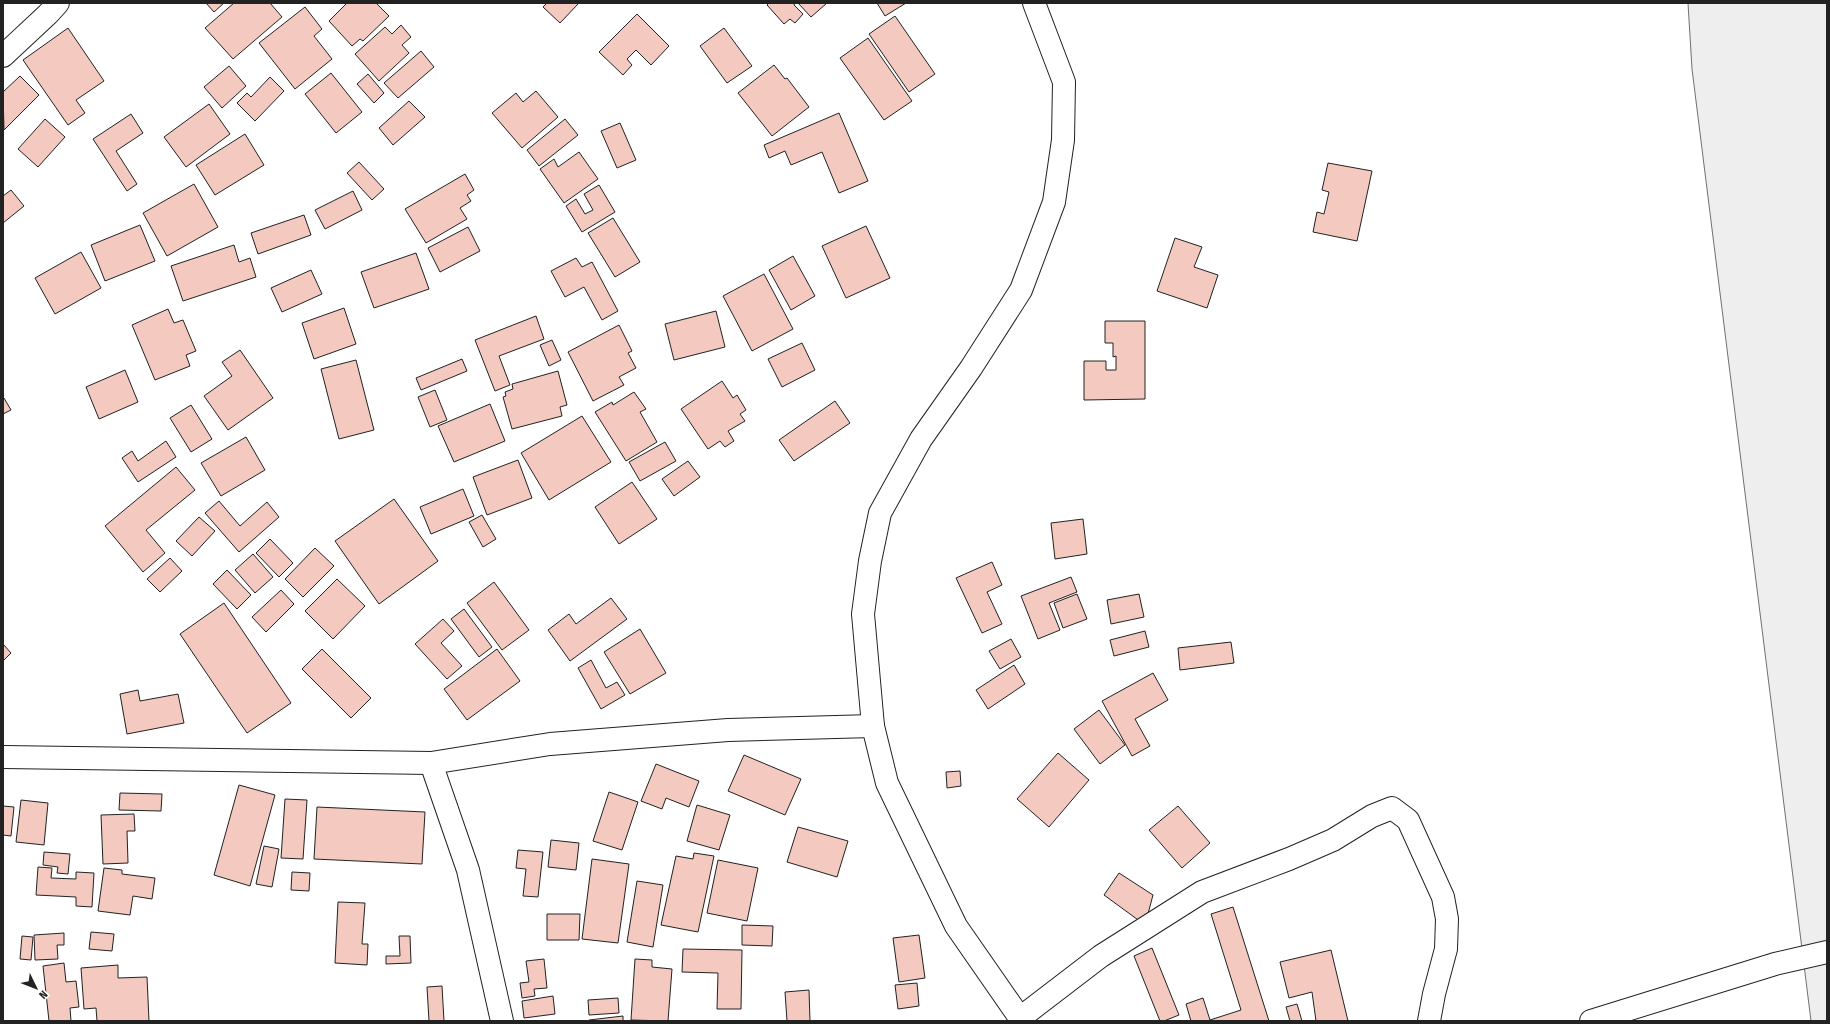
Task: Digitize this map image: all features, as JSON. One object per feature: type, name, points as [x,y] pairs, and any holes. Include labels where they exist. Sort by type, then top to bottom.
[{"type":"main road","points":[[3,56],[58,3]]},
{"type":"main road","points":[[1034,3],[1064,82],[1063,140],[1054,202],[1021,290],[971,368],[921,439],[880,513],[870,561],[863,614],[873,726],[887,783],[956,926],[1020,1020],[1102,956],[1202,892],[1289,859],[1333,840],[1372,816],[1392,808],[1408,820],[1443,897],[1447,919],[1446,949],[1434,994],[1429,1021]]},
{"type":"main road","points":[[3,758],[431,763],[558,743],[728,730],[873,726]]},
{"type":"main road","points":[[431,763],[468,870],[502,1021]]},
{"type":"main road","points":[[1591,1021],[1775,964],[1827,952]]},
{"type":"shaded area","points":[[1688,3],[1827,3],[1827,1021],[1811,1021],[1692,69]]},
{"type":"building","points":[[206,3],[224,3],[214,12]]},
{"type":"building","points":[[234,3],[270,3],[282,17],[233,59],[205,28]]},
{"type":"building","points":[[347,3],[376,3],[389,16],[363,41],[360,39],[352,46],[329,21]]},
{"type":"building","points":[[547,3],[579,3],[560,23],[543,7]]},
{"type":"building","points":[[769,3],[795,3],[794,5],[803,14],[795,23],[790,19],[784,24],[767,5]]},
{"type":"building","points":[[798,3],[827,3],[811,17]]},
{"type":"building","points":[[877,3],[906,3],[885,16]]},
{"type":"building","points":[[305,7],[322,29],[314,36],[332,59],[295,89],[259,43]]},
{"type":"building","points":[[637,14],[669,46],[651,65],[636,50],[627,59],[632,65],[623,75],[599,52]]},
{"type":"building","points":[[895,16],[935,74],[909,92],[869,34]]},
{"type":"building","points":[[401,25],[411,37],[402,45],[409,53],[379,81],[355,54],[385,27],[392,34]]},
{"type":"building","points":[[68,28],[104,81],[76,100],[85,113],[68,125],[23,60]]},
{"type":"building","points":[[724,28],[752,66],[727,83],[700,46]]},
{"type":"building","points":[[868,38],[912,101],[884,120],[840,58]]},
{"type":"building","points":[[421,51],[434,67],[398,98],[384,83]]},
{"type":"building","points":[[774,65],[785,79],[787,78],[809,107],[772,136],[738,93]]},
{"type":"building","points":[[229,66],[246,86],[222,108],[204,87]]},
{"type":"building","points":[[331,73],[362,112],[336,133],[305,94]]},
{"type":"building","points":[[368,74],[384,93],[374,103],[357,84]]},
{"type":"building","points":[[20,76],[39,95],[4,130],[3,92]]},
{"type":"building","points":[[270,77],[284,91],[255,121],[237,103],[247,93],[251,97]]},
{"type":"building","points":[[536,91],[558,117],[522,148],[492,113],[516,93],[523,102]]},
{"type":"building","points":[[409,101],[425,117],[393,145],[379,128]]},
{"type":"building","points":[[209,104],[230,134],[186,167],[164,137]]},
{"type":"building","points":[[839,113],[868,181],[839,193],[822,152],[791,165],[785,151],[769,158],[764,145]]},
{"type":"building","points":[[131,114],[143,133],[116,151],[137,184],[127,191],[93,139]]},
{"type":"building","points":[[45,119],[65,137],[38,167],[18,149]]},
{"type":"building","points":[[565,119],[578,135],[539,166],[527,150]]},
{"type":"building","points":[[620,123],[636,160],[617,168],[601,131]]},
{"type":"building","points":[[245,134],[264,165],[215,195],[196,165]]},
{"type":"building","points":[[579,152],[598,179],[564,203],[540,169],[554,159],[558,167]]},
{"type":"building","points":[[359,162],[384,189],[372,200],[347,173]]},
{"type":"building","points":[[1328,163],[1372,171],[1357,241],[1313,232],[1317,212],[1324,214],[1329,192],[1322,190]]},
{"type":"building","points":[[465,174],[474,190],[467,195],[471,201],[460,208],[467,219],[426,243],[405,209]]},
{"type":"building","points":[[194,184],[218,227],[167,256],[143,213]]},
{"type":"building","points":[[599,185],[615,212],[582,232],[566,206],[576,199],[585,214],[593,210],[584,194]]},
{"type":"building","points":[[11,190],[24,206],[3,223],[3,196]]},
{"type":"building","points":[[353,191],[362,210],[325,229],[315,210]]},
{"type":"building","points":[[304,215],[311,235],[258,254],[251,233]]},
{"type":"building","points":[[613,218],[640,262],[615,277],[588,233]]},
{"type":"building","points":[[140,225],[155,261],[105,281],[91,245]]},
{"type":"building","points":[[866,226],[890,278],[846,298],[822,246]]},
{"type":"building","points":[[468,227],[480,251],[440,272],[428,248]]},
{"type":"building","points":[[1175,238],[1202,247],[1194,267],[1218,275],[1207,308],[1157,291]]},
{"type":"building","points":[[234,245],[239,262],[250,258],[256,277],[183,301],[171,266]]},
{"type":"building","points":[[81,252],[101,288],[55,314],[35,278]]},
{"type":"building","points":[[416,253],[429,289],[374,308],[361,272]]},
{"type":"building","points":[[793,256],[815,296],[791,310],[769,270]]},
{"type":"building","points":[[576,258],[582,267],[592,262],[618,311],[602,320],[584,287],[565,297],[551,271]]},
{"type":"building","points":[[311,270],[322,294],[282,312],[271,288]]},
{"type":"building","points":[[764,274],[793,329],[752,351],[723,296]]},
{"type":"building","points":[[344,308],[356,344],[314,359],[302,323]]},
{"type":"building","points":[[168,309],[174,323],[183,320],[196,351],[186,355],[190,366],[155,380],[132,325]]},
{"type":"building","points":[[716,311],[725,347],[674,360],[665,324]]},
{"type":"building","points":[[536,316],[544,339],[499,356],[510,385],[495,391],[475,340]]},
{"type":"building","points":[[1105,321],[1145,321],[1145,399],[1084,400],[1084,361],[1106,361],[1106,370],[1116,370],[1116,356],[1113,357],[1113,343],[1105,343]]},
{"type":"building","points":[[619,325],[632,351],[628,353],[636,368],[619,377],[624,385],[593,401],[568,352]]},
{"type":"building","points":[[552,340],[561,360],[549,366],[540,345]]},
{"type":"building","points":[[802,343],[815,370],[782,387],[768,359]]},
{"type":"building","points":[[240,350],[273,398],[228,430],[204,396],[232,376],[222,362]]},
{"type":"building","points":[[462,359],[467,371],[421,390],[416,378]]},
{"type":"building","points":[[356,360],[374,430],[339,439],[321,369]]},
{"type":"building","points":[[125,370],[138,402],[99,419],[86,387]]},
{"type":"building","points":[[558,371],[567,405],[560,407],[562,416],[512,429],[503,397],[506,396],[505,392],[513,389],[512,384]]},
{"type":"building","points":[[722,381],[733,398],[737,395],[746,410],[740,414],[745,421],[728,431],[734,441],[725,447],[720,441],[708,449],[681,409]]},
{"type":"building","points":[[435,390],[447,420],[430,427],[418,397]]},
{"type":"building","points":[[634,392],[646,409],[640,412],[657,442],[626,461],[595,412],[612,402],[613,405]]},
{"type":"building","points":[[4,398],[11,410],[3,414],[3,399]]},
{"type":"building","points":[[835,401],[850,423],[794,461],[779,440]]},
{"type":"building","points":[[490,404],[505,441],[454,462],[438,426]]},
{"type":"building","points":[[191,405],[212,439],[191,452],[170,418]]},
{"type":"building","points":[[582,416],[611,462],[549,500],[521,453]]},
{"type":"building","points":[[246,437],[265,470],[221,496],[201,463]]},
{"type":"building","points":[[166,441],[176,457],[138,482],[122,458],[132,451],[138,461]]},
{"type":"building","points":[[665,442],[676,461],[640,481],[629,462]]},
{"type":"building","points":[[518,460],[532,498],[487,515],[473,477]]},
{"type":"building","points":[[688,461],[700,477],[674,496],[662,479]]},
{"type":"building","points":[[176,467],[195,490],[146,530],[165,553],[143,572],[105,526]]},
{"type":"building","points":[[632,482],[657,519],[619,544],[595,507]]},
{"type":"building","points":[[463,489],[474,516],[431,534],[420,507]]},
{"type":"building","points":[[394,499],[438,561],[379,604],[335,541]]},
{"type":"building","points":[[219,501],[240,526],[267,502],[279,517],[239,552],[205,513]]},
{"type":"building","points":[[482,515],[496,539],[483,547],[469,522]]},
{"type":"building","points":[[199,517],[215,531],[192,556],[176,541]]},
{"type":"building","points":[[1083,519],[1087,554],[1055,559],[1051,523]]},
{"type":"building","points":[[270,539],[293,563],[279,577],[256,553]]},
{"type":"building","points":[[315,548],[334,566],[303,597],[285,579]]},
{"type":"building","points":[[253,554],[273,577],[255,593],[235,570]]},
{"type":"building","points":[[170,558],[182,571],[160,592],[147,579]]},
{"type":"building","points":[[992,562],[1002,585],[987,592],[1002,624],[982,633],[956,578]]},
{"type":"building","points":[[227,570],[251,595],[237,609],[213,584]]},
{"type":"building","points":[[1071,577],[1077,592],[1049,603],[1060,630],[1038,639],[1021,596]]},
{"type":"building","points":[[337,579],[365,606],[333,639],[305,611]]},
{"type":"building","points":[[494,582],[529,630],[502,650],[467,603]]},
{"type":"building","points":[[281,590],[294,604],[266,632],[252,617]]},
{"type":"building","points":[[1077,594],[1087,619],[1063,628],[1054,603]]},
{"type":"building","points":[[1139,594],[1144,617],[1111,624],[1107,600]]},
{"type":"building","points":[[611,598],[627,619],[570,661],[548,630],[569,614],[576,624]]},
{"type":"building","points":[[224,603],[291,703],[247,733],[180,634]]},
{"type":"building","points":[[464,609],[492,647],[479,657],[451,619]]},
{"type":"building","points":[[443,619],[454,631],[441,643],[462,666],[447,679],[415,644]]},
{"type":"building","points":[[640,629],[666,673],[630,694],[604,652]]},
{"type":"building","points":[[1145,631],[1149,647],[1114,656],[1110,640]]},
{"type":"building","points":[[1011,639],[1021,657],[1000,669],[989,651]]},
{"type":"building","points":[[1231,642],[1234,663],[1180,670],[1178,648]]},
{"type":"building","points":[[3,644],[11,653],[3,661]]},
{"type":"building","points":[[322,649],[371,698],[351,718],[302,669]]},
{"type":"building","points":[[497,649],[520,681],[467,720],[444,689]]},
{"type":"building","points":[[591,660],[606,688],[617,682],[625,695],[601,709],[578,668]]},
{"type":"building","points":[[1014,665],[1025,684],[988,709],[976,690]]},
{"type":"building","points":[[1153,673],[1168,700],[1135,719],[1150,746],[1132,756],[1102,701]]},
{"type":"building","points":[[138,690],[140,701],[178,694],[184,723],[127,734],[120,694]]},
{"type":"building","points":[[1099,710],[1125,745],[1100,764],[1074,729]]},
{"type":"building","points":[[1058,753],[1089,780],[1049,827],[1017,799]]},
{"type":"building","points":[[744,755],[801,779],[785,815],[728,791]]},
{"type":"building","points":[[656,764],[699,781],[689,807],[666,798],[662,809],[641,801]]},
{"type":"building","points":[[960,771],[961,786],[947,788],[946,772]]},
{"type":"building","points":[[239,785],[275,795],[250,886],[214,875]]},
{"type":"building","points":[[609,792],[638,802],[622,850],[593,841]]},
{"type":"building","points":[[120,793],[162,794],[161,811],[119,810]]},
{"type":"building","points":[[285,799],[307,800],[303,859],[281,858]]},
{"type":"building","points":[[21,800],[48,803],[44,845],[16,842]]},
{"type":"building","points":[[697,805],[730,815],[719,850],[687,841]]},
{"type":"building","points":[[3,806],[14,807],[11,836],[3,835]]},
{"type":"building","points":[[1178,806],[1210,843],[1182,868],[1149,830]]},
{"type":"building","points":[[317,807],[425,812],[422,864],[314,859]]},
{"type":"building","points":[[134,814],[135,831],[127,831],[128,863],[103,864],[101,815]]},
{"type":"building","points":[[798,827],[848,841],[837,877],[787,862]]},
{"type":"building","points":[[551,840],[579,843],[576,870],[548,867]]},
{"type":"building","points":[[264,846],[279,849],[272,887],[256,884]]},
{"type":"building","points":[[518,850],[543,852],[538,897],[523,896],[526,869],[516,868]]},
{"type":"building","points":[[44,852],[70,854],[68,874],[57,873],[58,867],[43,865]]},
{"type":"building","points":[[694,853],[714,856],[698,932],[661,925],[676,856],[693,859]]},
{"type":"building","points":[[592,859],[629,864],[618,943],[582,939]]},
{"type":"building","points":[[718,860],[758,868],[747,921],[707,913]]},
{"type":"building","points":[[38,867],[52,868],[51,878],[76,879],[76,872],[94,873],[92,907],[76,906],[76,897],[36,895]]},
{"type":"building","points":[[104,868],[122,870],[122,874],[155,878],[152,899],[133,896],[130,915],[98,911]]},
{"type":"building","points":[[292,872],[310,873],[309,891],[291,890]]},
{"type":"building","points":[[1119,873],[1153,895],[1145,925],[1104,895]]},
{"type":"building","points":[[637,881],[663,885],[653,947],[627,942]]},
{"type":"building","points":[[338,902],[365,903],[362,944],[368,944],[367,965],[335,963]]},
{"type":"building","points":[[1233,907],[1269,1021],[1191,1021],[1186,1004],[1203,998],[1210,1020],[1241,1010],[1211,914]]},
{"type":"building","points":[[547,914],[580,914],[579,940],[547,940]]},
{"type":"building","points":[[742,925],[773,926],[772,946],[742,945]]},
{"type":"building","points":[[91,932],[114,934],[112,951],[89,949]]},
{"type":"building","points":[[64,933],[64,945],[57,945],[58,959],[35,960],[34,935]]},
{"type":"building","points":[[919,935],[925,978],[899,982],[893,938]]},
{"type":"building","points":[[22,936],[33,937],[31,960],[20,959]]},
{"type":"building","points":[[399,936],[410,936],[411,963],[386,964],[386,956],[400,956]]},
{"type":"building","points":[[1152,948],[1179,1015],[1164,1021],[1160,1021],[1134,956]]},
{"type":"building","points":[[683,949],[742,950],[741,1009],[717,1009],[718,973],[682,972]]},
{"type":"building","points":[[1331,950],[1348,1021],[1316,1021],[1312,992],[1289,998],[1280,962]]},
{"type":"building","points":[[544,959],[547,988],[534,989],[535,996],[522,998],[520,983],[529,982],[526,961]]},
{"type":"building","points":[[635,959],[652,960],[652,967],[672,969],[668,1021],[631,1020]]},
{"type":"building","points":[[64,963],[66,982],[76,981],[79,1007],[70,1008],[71,1021],[49,1021],[43,966]]},
{"type":"building","points":[[118,965],[118,978],[147,977],[149,1021],[97,1021],[96,1008],[84,1009],[81,968]]},
{"type":"building","points":[[917,983],[919,1006],[898,1009],[895,985]]},
{"type":"building","points":[[442,986],[444,1021],[429,1021],[427,987]]},
{"type":"building","points":[[809,990],[810,1021],[787,1021],[785,992]]},
{"type":"building","points":[[553,996],[555,1014],[524,1018],[522,1001]]},
{"type":"building","points":[[618,998],[619,1013],[589,1015],[588,1000]]},
{"type":"building","points":[[1297,1004],[1302,1021],[1290,1021],[1286,1007]]},
{"type":"building","points":[[623,1016],[623,1021],[589,1020]]}]
